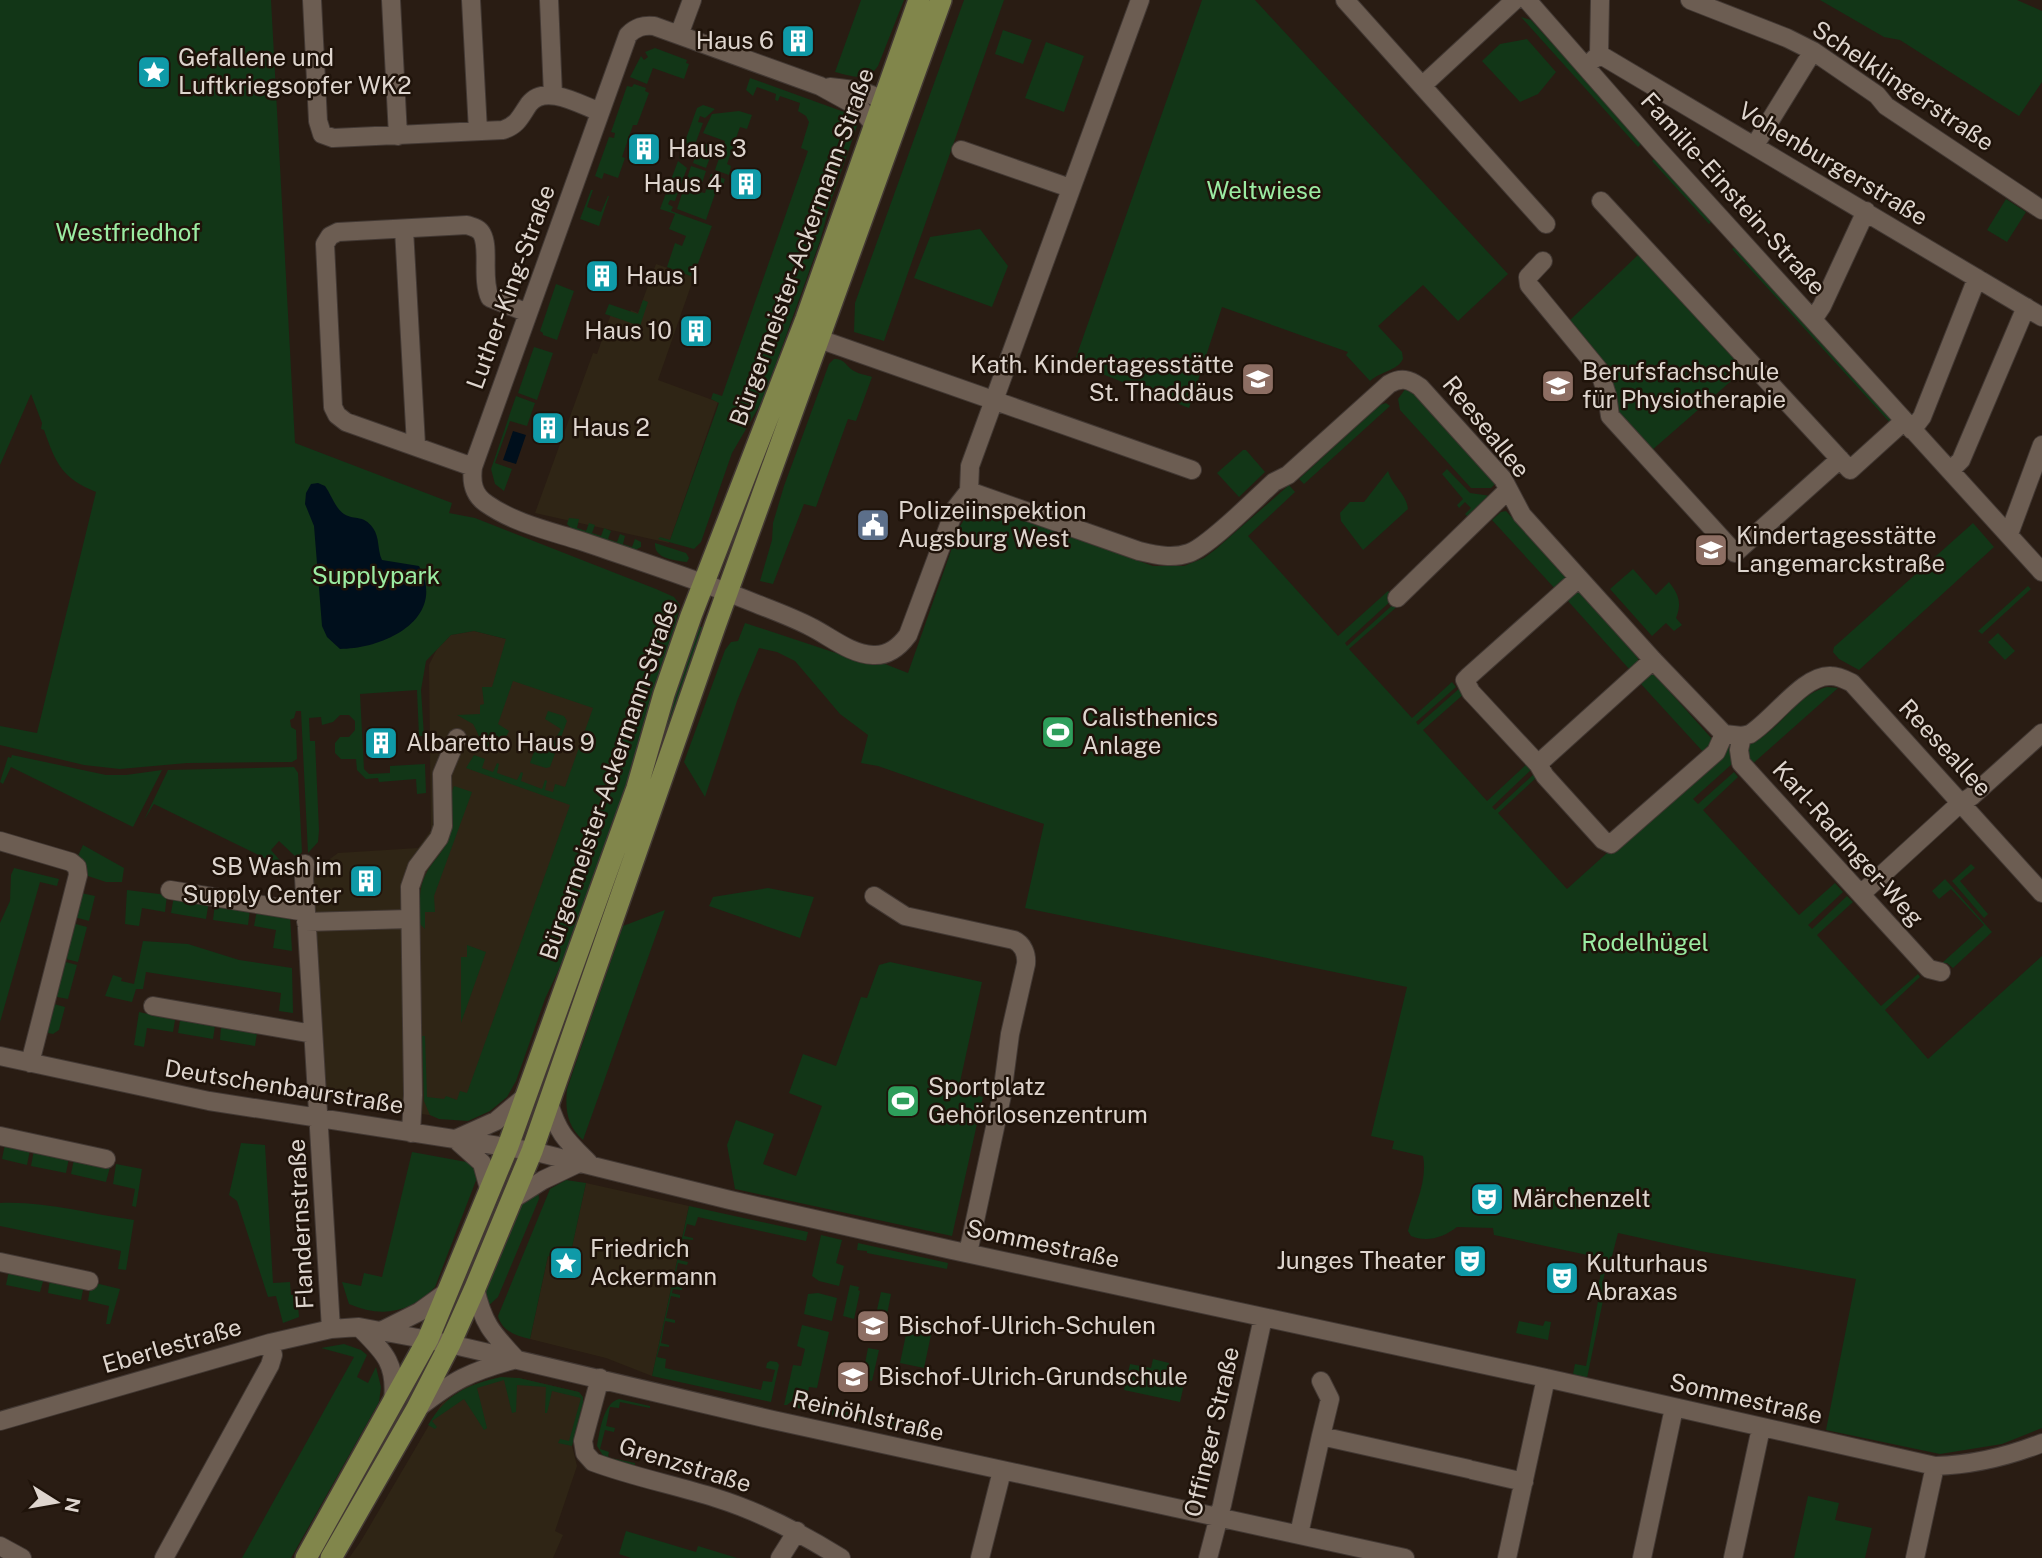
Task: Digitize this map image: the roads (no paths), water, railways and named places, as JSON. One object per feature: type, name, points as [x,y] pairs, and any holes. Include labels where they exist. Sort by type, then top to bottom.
[{"type":"main road","name":"Bürgermeister-Ackermann-Straße","points":[[306,1558],[428,1339],[451,1289],[529,1093],[637,788],[664,694],[703,584],[806,319],[919,0]]},
{"type":"main road","name":"Bürgermeister-Ackermann-Straße","points":[[331,1558],[450,1344],[532,1151],[727,593],[941,0]]},
{"type":"street","points":[[312,0],[318,121],[322,134],[332,138],[503,130],[514,126],[540,95],[554,95],[600,112]]},
{"type":"street","points":[[391,0],[398,136]]},
{"type":"street","points":[[471,0],[478,131]]},
{"type":"street","points":[[549,0],[554,95]]},
{"type":"street","points":[[679,35],[692,0]]},
{"type":"street","points":[[528,313],[490,298],[486,289],[483,235],[476,228],[467,225],[338,232],[330,236],[326,244],[333,407],[337,415],[346,422],[473,467],[475,491],[490,507],[552,532],[703,584],[811,627],[893,650],[902,644],[908,635],[955,509],[969,491],[970,466],[1140,0]]},
{"type":"street","points":[[1345,0],[1546,224]]},
{"type":"street","points":[[1423,85],[1515,0]]},
{"type":"street","name":"Familie-Einstein-Straße","points":[[1527,0],[1593,60],[1656,147],[2042,572]]},
{"type":"street","points":[[1593,60],[1600,0]]},
{"type":"street","name":"Schelklingerstraße","points":[[1690,0],[1813,51],[1874,93],[1886,106],[2042,210]]},
{"type":"street","name":"Luther-King-Straße","points":[[473,467],[628,35],[633,30],[646,26],[679,35],[820,86],[860,108],[875,126]]},
{"type":"street","points":[[1755,145],[1813,51]]},
{"type":"street","name":"Vohenburgerstraße","points":[[1593,60],[1755,145],[2042,317]]},
{"type":"street","name":"Luther-King-Straße","points":[[820,86],[851,89],[884,100]]},
{"type":"street","points":[[872,191],[869,181],[890,118],[890,109],[884,100]]},
{"type":"street","points":[[961,150],[1070,188]]},
{"type":"street","points":[[1601,201],[1850,470],[1922,417],[1977,278]]},
{"type":"street","points":[[1814,318],[1866,211]]},
{"type":"street","points":[[404,229],[416,445]]},
{"type":"street","points":[[1543,261],[1528,277],[1529,285],[1599,370],[1607,394],[1610,416],[1735,553],[1840,459]]},
{"type":"street","points":[[1951,470],[1961,460],[2026,307]]},
{"type":"street","points":[[819,339],[1192,470]]},
{"type":"street","name":"Reeseallee","points":[[969,491],[1139,551],[1163,556],[1187,554],[1203,546],[1274,482],[1288,475],[1389,384],[1401,379],[1413,381],[1503,479],[1522,515],[1653,660],[1733,735],[1758,729],[1809,682],[1833,676],[1852,683],[2042,892]]},
{"type":"street","points":[[2008,534],[2042,445]]},
{"type":"street","points":[[1397,598],[1508,490]]},
{"type":"street","points":[[1579,578],[1465,680],[1471,692],[1538,764],[1545,776],[1605,843],[1615,842],[1733,735]]},
{"type":"street","points":[[1538,764],[1653,660]]},
{"type":"street","points":[[1861,894],[1955,807],[1963,803],[2042,733]]},
{"type":"street","name":"Karl-Radinger-Weg","points":[[1733,735],[1741,763],[1929,969],[1941,972]]},
{"type":"street","points":[[411,1133],[412,877],[439,838],[443,826],[442,774],[457,738]]},
{"type":"street","points":[[0,841],[71,862],[77,867],[78,875],[30,1063]]},
{"type":"street","name":"Flandernstraße","points":[[305,864],[331,1329]]},
{"type":"street","points":[[170,890],[306,917],[410,919]]},
{"type":"street","points":[[874,896],[905,916],[1014,940],[1021,944],[1026,954],[1008,1044],[1002,1095],[968,1253]]},
{"type":"street","points":[[153,1006],[313,1034]]},
{"type":"street","name":"Deutschenbaurstraße","points":[[0,1057],[166,1094],[532,1151]]},
{"type":"street","points":[[490,1192],[482,1163],[455,1139],[496,1121],[529,1093]]},
{"type":"street","points":[[513,1199],[542,1180],[585,1163],[555,1124],[549,1102]]},
{"type":"street","points":[[0,1136],[106,1159]]},
{"type":"street","name":"Sommestraße","points":[[532,1151],[968,1253],[1546,1378],[1935,1466],[1955,1465],[2024,1450],[2042,1443]]},
{"type":"street","points":[[0,1262],[89,1280]]},
{"type":"street","points":[[416,1409],[457,1379],[480,1369],[517,1360],[491,1331],[480,1310],[475,1288]]},
{"type":"street","points":[[383,1330],[419,1312],[451,1289]]},
{"type":"street","name":"Offinger Straße","points":[[1208,1558],[1263,1318]]},
{"type":"street","points":[[359,1326],[385,1352],[390,1363],[395,1385],[393,1406]]},
{"type":"street","name":"Eberlestraße","points":[[0,1421],[270,1343],[331,1329],[359,1326],[428,1339]]},
{"type":"street","name":"Reinöhlstraße","points":[[428,1339],[773,1420],[1405,1558]]},
{"type":"street","points":[[164,1558],[270,1365],[273,1355],[270,1343]]},
{"type":"street","name":"Grenzstraße","points":[[600,1378],[583,1440],[585,1453],[593,1462],[716,1498],[770,1518],[841,1558]]},
{"type":"street","points":[[1507,1558],[1546,1378]]},
{"type":"street","points":[[1299,1534],[1330,1399],[1321,1381]]},
{"type":"street","points":[[1642,1558],[1674,1408]]},
{"type":"street","points":[[1733,1558],[1761,1428]]},
{"type":"street","points":[[1321,1436],[1524,1482]]},
{"type":"street","points":[[1915,1558],[1935,1466]]},
{"type":"street","points":[[980,1558],[1002,1471]]},
{"type":"street","points":[[780,1558],[797,1531]]},
{"type":"street","points":[[0,1546],[22,1558]]},
{"type":"water","points":[[513,431],[526,435],[516,464],[503,460]]},
{"type":"water","points":[[311,484],[325,486],[344,514],[363,519],[373,528],[382,560],[419,566],[426,585],[425,601],[418,616],[392,637],[357,648],[340,649],[327,637],[322,626],[314,526],[305,504],[306,493]]},
{"type":"place","name":"Haus 6","points":[[798,41]]},
{"type":"place","name":"Gefallene und Luftkriegsopfer WK2","points":[[154,72]]},
{"type":"place","name":"Haus 3","points":[[644,149]]},
{"type":"place","name":"Haus 4","points":[[746,184]]},
{"type":"place","name":"Haus 1","points":[[602,276]]},
{"type":"place","name":"Haus 10","points":[[696,331]]},
{"type":"place","name":"Kath. Kindertagesstätte St. Thaddäus","points":[[1258,379]]},
{"type":"place","name":"Berufsfachschule für Physiotherapie","points":[[1558,386]]},
{"type":"place","name":"Haus 2","points":[[548,428]]},
{"type":"place","name":"Polizeiinspektion Augsburg West","points":[[873,525]]},
{"type":"place","name":"Kindertagesstätte Langemarckstraße","points":[[1711,550]]},
{"type":"place","name":"Calisthenics Anlage","points":[[1058,732]]},
{"type":"place","name":"Albaretto Haus 9","points":[[381,743]]},
{"type":"place","name":"SB Wash im Supply Center","points":[[366,881]]},
{"type":"place","name":"Sportplatz Gehörlosenzentrum","points":[[903,1101]]},
{"type":"place","name":"Märchenzelt","points":[[1487,1199]]},
{"type":"place","name":"Junges Theater","points":[[1470,1261]]},
{"type":"place","name":"Friedrich Ackermann","points":[[566,1263]]},
{"type":"place","name":"Kulturhaus Abraxas","points":[[1562,1278]]},
{"type":"place","name":"Bischof-Ulrich-Schulen","points":[[873,1326]]},
{"type":"place","name":"Bischof-Ulrich-Grundschule","points":[[853,1377]]},
{"type":"park label","name":"Weltwiese","points":[[1264,191]]},
{"type":"park label","name":"Westfriedhof","points":[[128,233]]},
{"type":"park label","name":"Supplypark","points":[[376,576]]},
{"type":"park label","name":"Rodelhügel","points":[[1645,943]]}]
